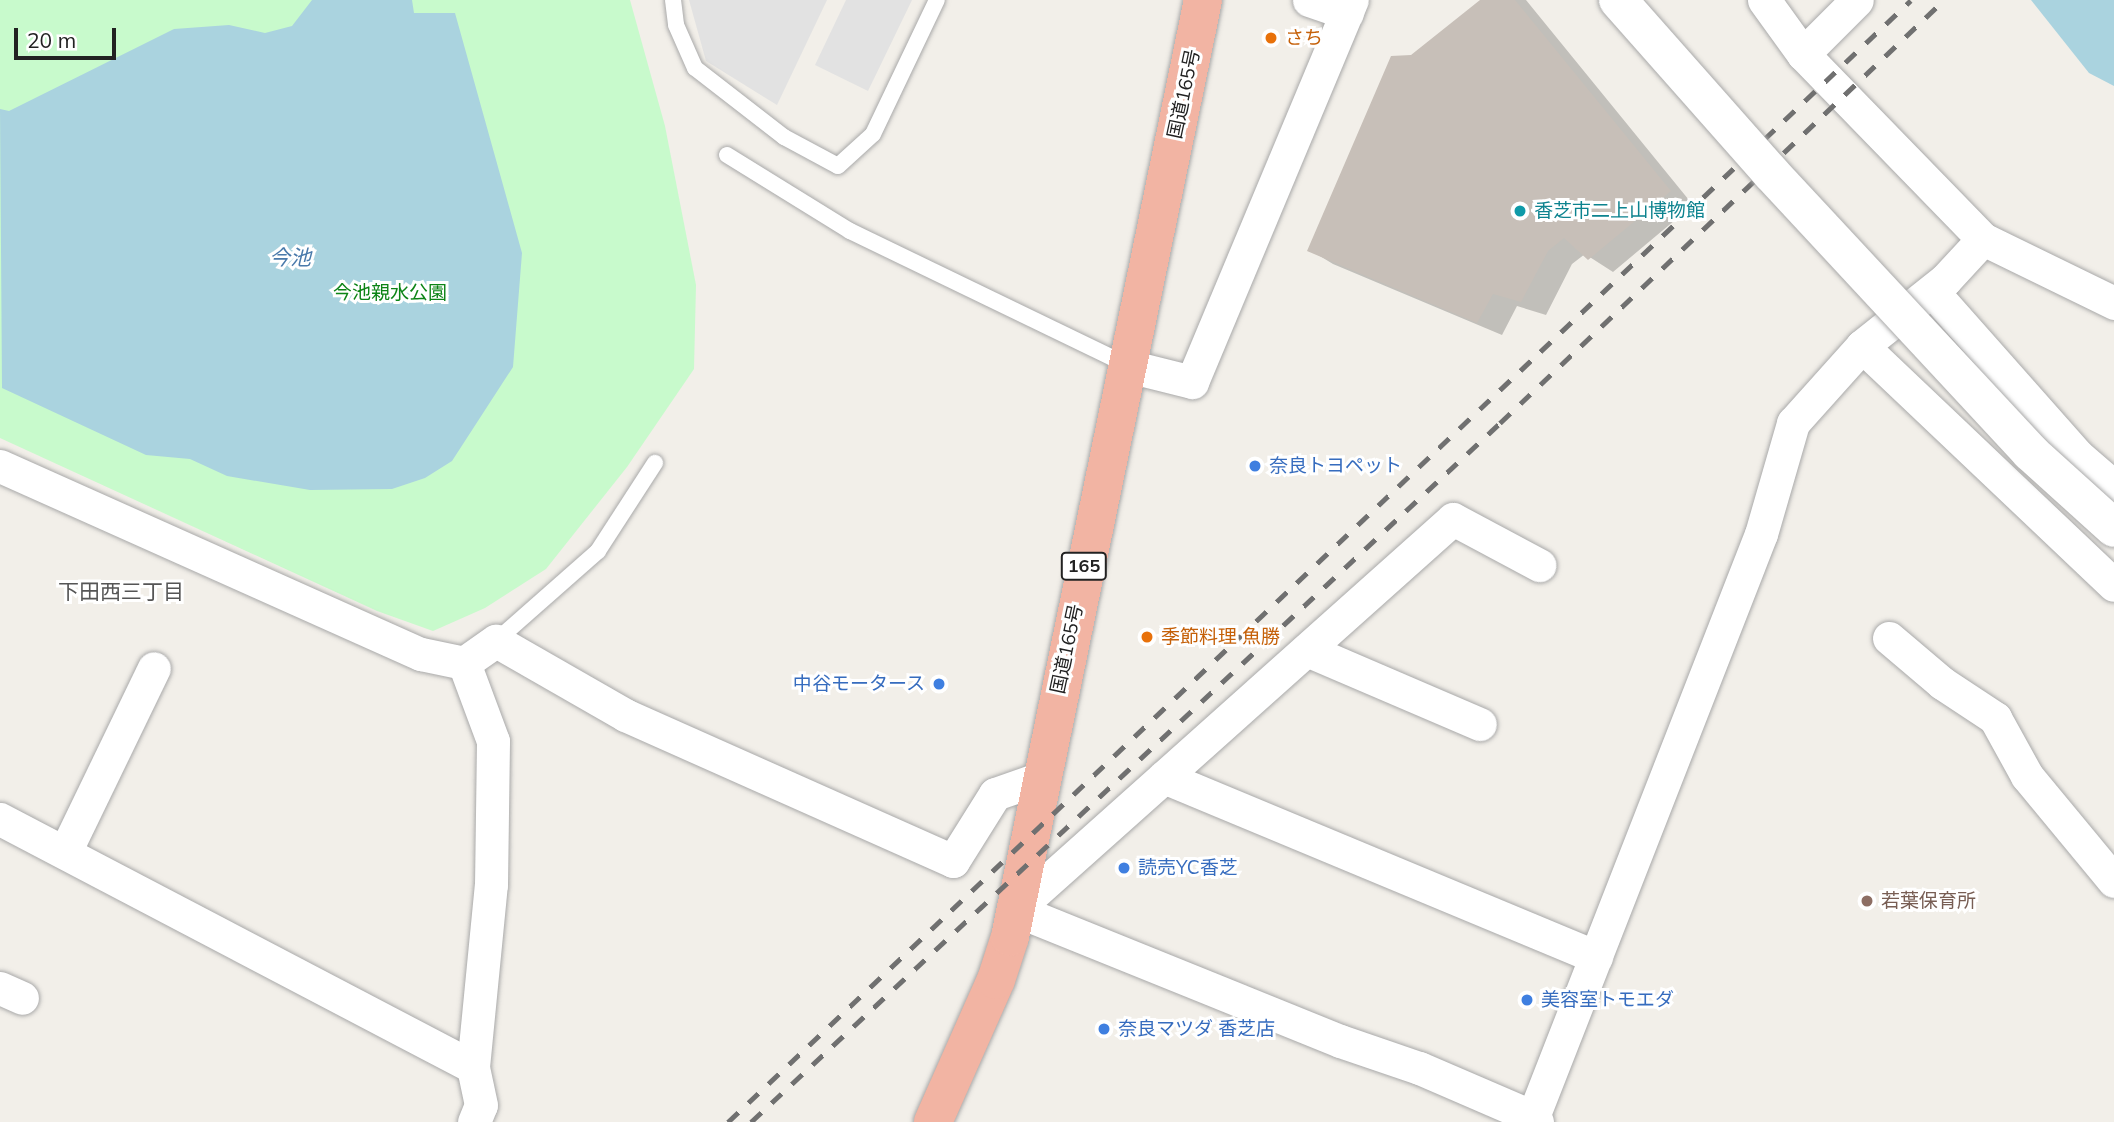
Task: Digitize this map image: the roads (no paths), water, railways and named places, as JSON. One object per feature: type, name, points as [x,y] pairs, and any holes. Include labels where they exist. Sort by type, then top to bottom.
[{"type":"highway","name":"国道165号","points":[[933,1122],[996,980],[1015,910],[1203,0]]},
{"type":"street","points":[[1128,366],[1192,382],[1349,6],[1309,0]]},
{"type":"street","points":[[1618,0],[1771,173],[2030,452],[2114,528]]},
{"type":"street","points":[[1764,0],[1802,54],[1983,239],[2114,303]]},
{"type":"street","points":[[1802,54],[1857,0]]},
{"type":"street","points":[[1539,565],[1453,519],[1015,910],[1340,1041],[1419,1068],[1534,1120],[1761,534],[1793,423],[1862,346],[1932,291],[1983,239]]},
{"type":"street","points":[[1932,291],[2077,455],[2114,487]]},
{"type":"street","points":[[1862,346],[2114,585]]},
{"type":"street","points":[[0,466],[421,654],[464,663],[496,641],[625,715],[953,861],[995,794],[1041,778]]},
{"type":"street","points":[[1889,638],[1942,684],[1995,718],[2027,776],[2114,881]]},
{"type":"street","points":[[1307,650],[1479,724]]},
{"type":"street","points":[[464,663],[493,741],[491,885],[473,1067],[481,1105],[474,1122]]},
{"type":"street","points":[[65,852],[154,668]]},
{"type":"street","points":[[1164,777],[1596,957]]},
{"type":"street","points":[[0,819],[473,1067]]},
{"type":"lane","points":[[673,0],[676,25],[695,68],[784,137],[838,166],[873,134],[937,0]]},
{"type":"lane","points":[[727,155],[850,231],[1128,366]]},
{"type":"lane","points":[[496,641],[598,551],[654,463]]},
{"type":"water","name":"今池","points":[[312,0],[412,0],[414,13],[455,13],[522,253],[513,367],[452,461],[425,478],[392,489],[310,490],[227,476],[190,459],[146,455],[2,388],[0,109],[9,111],[174,29],[229,25],[265,33],[292,26]]},
{"type":"water","points":[[2031,0],[2114,0],[2114,86],[2089,73]]},
{"type":"railway","points":[[728,1122],[1911,0]]},
{"type":"railway","points":[[751,1122],[1500,423],[1944,0]]},
{"type":"place","name":"さち","points":[[1271,38]]},
{"type":"place","name":"香芝市二上山博物館","points":[[1520,211]]},
{"type":"place","name":"奈良トヨペット","points":[[1255,466]]},
{"type":"place","name":"季節料理 魚勝","points":[[1147,637]]},
{"type":"place","name":"中谷モータース","points":[[939,684]]},
{"type":"place","name":"読売YC香芝","points":[[1124,868]]},
{"type":"place","name":"若葉保育所","points":[[1867,901]]},
{"type":"place","name":"美容室トモエダ","points":[[1527,1000]]},
{"type":"place","name":"奈良マツダ 香芝店","points":[[1104,1029]]},
{"type":"district","name":"下田西三丁目","points":[[121,591]]},
{"type":"park label","name":"今池親水公園","points":[[390,293]]}]
